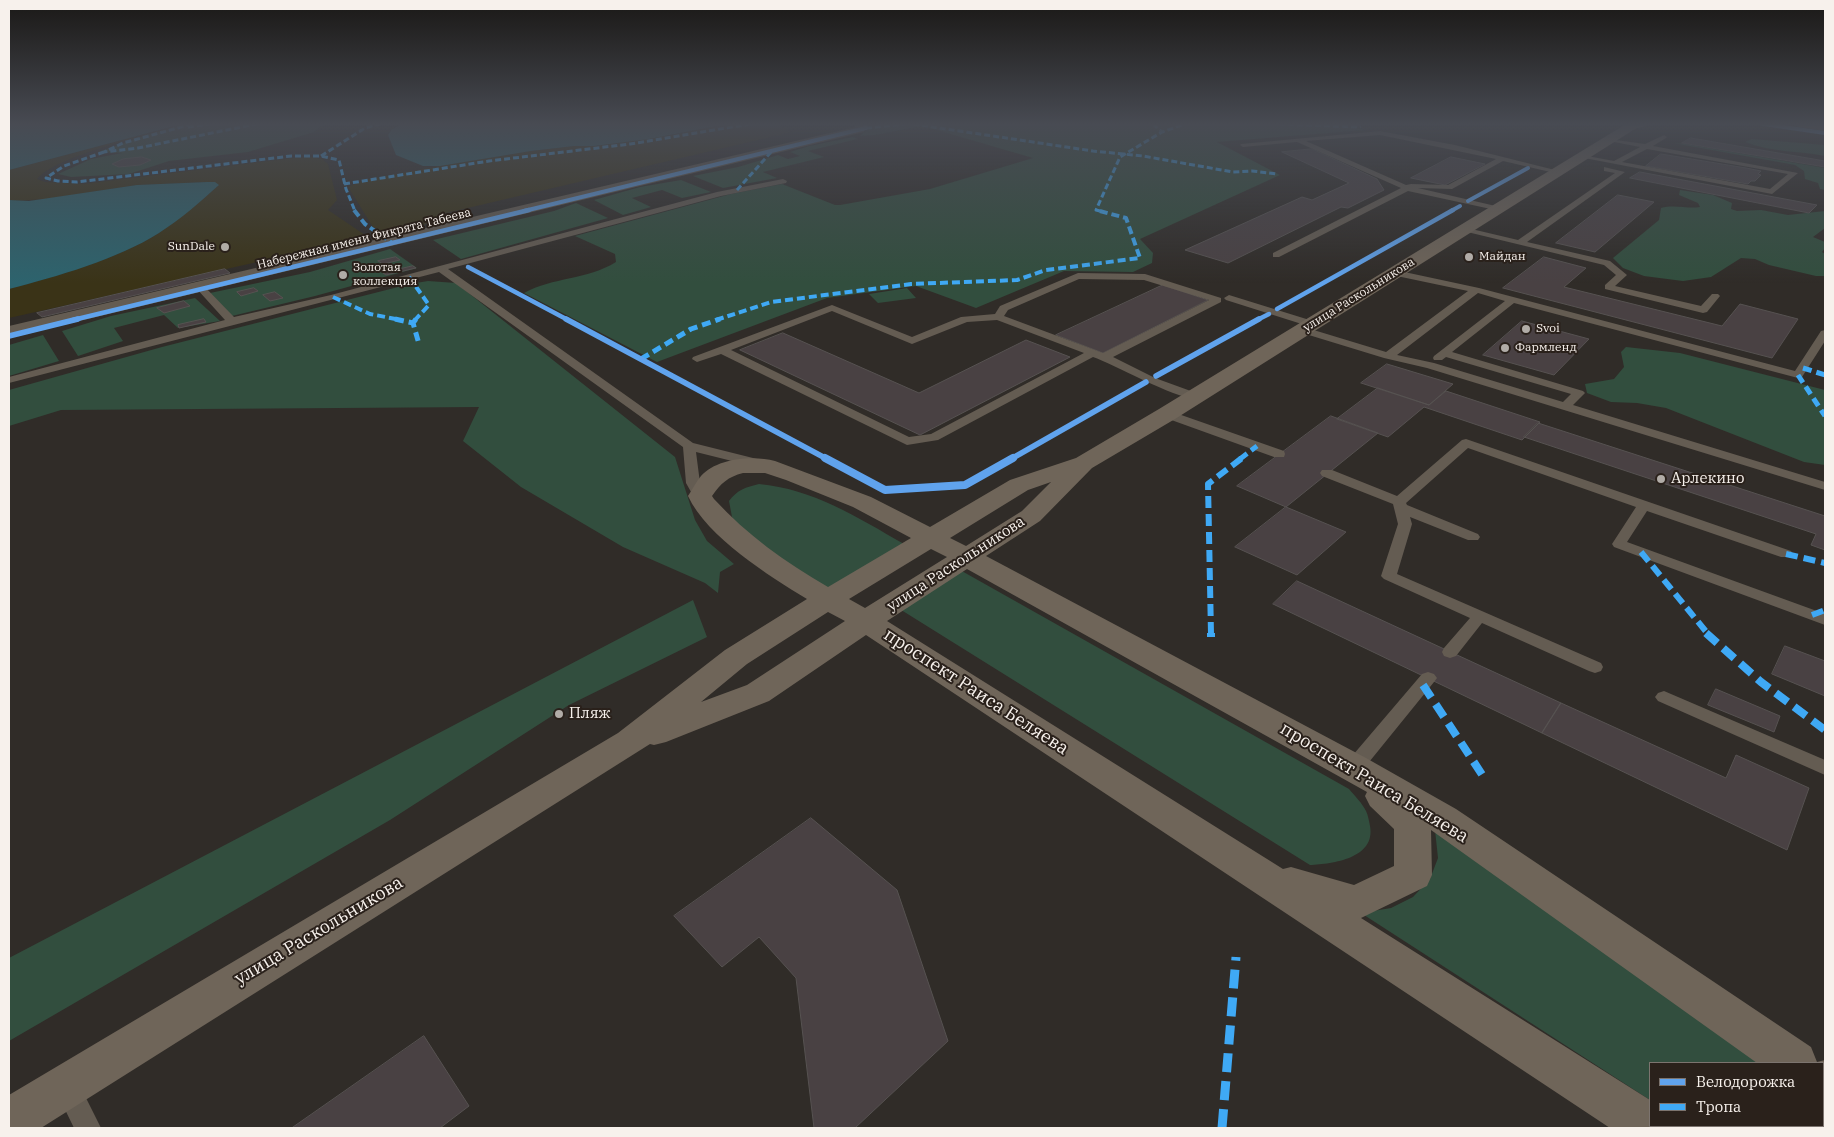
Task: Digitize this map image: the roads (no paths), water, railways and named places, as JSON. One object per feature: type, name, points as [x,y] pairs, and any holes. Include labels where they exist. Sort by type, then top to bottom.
[{"type":"street","name":"Набережная имени Фикрята Табеева","points":[[9,332],[658,177]]},
{"type":"street","name":"улица Раскольникова","points":[[9,1120],[630,742],[736,657],[828,599],[1019,485],[1084,463],[1167,414],[1550,177]]},
{"type":"street","name":"улица Раскольникова","points":[[630,742],[758,693],[866,621],[1031,516],[1084,463]]},
{"type":"street","name":"проспект Раиса Беляева","points":[[1632,1122],[1256,872],[866,621],[761,557],[739,540],[717,519],[700,496],[710,481],[722,472],[742,466],[766,466],[796,475],[850,496],[1048,600],[1354,767],[1442,820],[1794,1062]]},
{"type":"street","points":[[1256,872],[1356,903],[1413,875],[1412,824],[1354,767]]},
{"type":"lane","points":[[1381,177],[1406,188],[1497,209]]},
{"type":"lane","points":[[1276,255],[1406,188],[1411,186],[1449,188],[1469,177]]},
{"type":"lane","points":[[1520,243],[1613,177]]},
{"type":"lane","points":[[1688,177],[1772,192],[1788,177]]},
{"type":"lane","points":[[9,380],[720,194],[783,181]]},
{"type":"lane","points":[[1607,181],[1617,183]]},
{"type":"lane","points":[[1464,230],[1607,263],[1622,275],[1608,286],[1703,310],[1715,296]]},
{"type":"lane","points":[[440,268],[689,446],[766,466]]},
{"type":"lane","points":[[1395,273],[1476,290],[1798,375],[1825,333]]},
{"type":"lane","points":[[998,317],[1004,308],[1078,276],[1145,277],[1218,300],[1104,357]]},
{"type":"lane","points":[[199,286],[232,321]]},
{"type":"lane","points":[[1388,356],[1476,290]]},
{"type":"lane","points":[[1229,298],[1388,356],[1430,365],[1825,486]]},
{"type":"lane","points":[[1430,365],[1512,300]]},
{"type":"lane","points":[[698,359],[832,308],[912,341],[965,319],[998,317],[1104,357],[1151,380],[1195,396]]},
{"type":"lane","points":[[722,350],[907,441],[934,437],[1092,353]]},
{"type":"lane","points":[[1444,353],[1579,393],[1565,406]]},
{"type":"lane","points":[[1167,414],[1279,454]]},
{"type":"lane","points":[[1400,505],[1466,443],[1786,554]]},
{"type":"lane","points":[[689,446],[693,484],[700,496]]},
{"type":"lane","points":[[1327,474],[1473,537]]},
{"type":"lane","points":[[1400,505],[1405,524],[1389,576],[1595,666]]},
{"type":"lane","points":[[1644,505],[1619,544],[1825,620]]},
{"type":"lane","points":[[1450,652],[1480,616]]},
{"type":"lane","points":[[1354,767],[1428,678]]},
{"type":"lane","points":[[1664,697],[1825,768]]},
{"type":"lane","points":[[66,1086],[88,1128]]},
{"type":"water","points":[[215,182],[219,185],[197,204],[175,222],[143,242],[106,259],[9,289],[9,200],[29,201],[137,185]]},
{"type":"place","name":"SunDale","points":[[225,247]]},
{"type":"place","name":"Майдан","points":[[1469,257]]},
{"type":"place","name":"Золотая коллекция","points":[[343,275]]},
{"type":"place","name":"Svoi","points":[[1526,329]]},
{"type":"place","name":"Фармленд","points":[[1505,348]]},
{"type":"place","name":"Арлекино","points":[[1661,479]]},
{"type":"place","name":"Пляж","points":[[559,714]]}]
